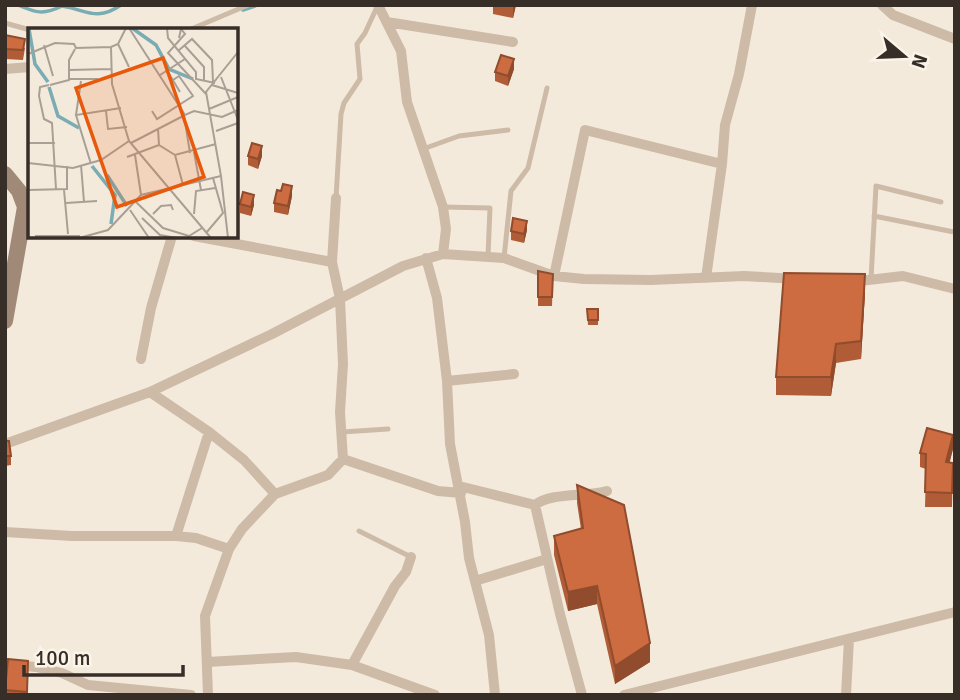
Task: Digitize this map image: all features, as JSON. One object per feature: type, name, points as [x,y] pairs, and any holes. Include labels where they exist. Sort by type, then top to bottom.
[{"type":"main road","points":[[5,174],[27,205],[5,321]]},
{"type":"street","points":[[706,278],[725,125],[739,74],[752,5]]},
{"type":"street","points":[[882,5],[893,15],[955,39]]},
{"type":"street","points":[[378,6],[401,51],[407,102],[443,207],[446,229],[443,254]]},
{"type":"street","points":[[387,22],[513,42]]},
{"type":"street","points":[[5,69],[28,67]]},
{"type":"street","points":[[554,276],[585,130],[722,164]]},
{"type":"street","points":[[208,695],[205,616],[229,549],[242,529],[275,494],[328,475],[343,459],[340,412],[343,364],[340,299],[332,262],[336,198]]},
{"type":"street","points":[[141,359],[151,308],[171,238]]},
{"type":"street","points":[[205,238],[332,262]]},
{"type":"street","points":[[5,444],[149,392],[272,334],[402,266],[443,254],[504,258],[554,276],[651,280],[744,276],[808,280]]},
{"type":"street","points":[[426,258],[437,298],[447,381],[450,444],[475,580],[489,635],[495,695]]},
{"type":"street","points":[[833,282],[846,283],[902,276],[955,289]]},
{"type":"street","points":[[447,381],[514,374]]},
{"type":"street","points":[[149,392],[209,432],[244,460],[275,494]]},
{"type":"street","points":[[176,536],[209,432]]},
{"type":"street","points":[[343,459],[438,491],[460,490],[535,505]]},
{"type":"street","points":[[535,505],[541,500],[607,491]]},
{"type":"street","points":[[535,505],[583,695]]},
{"type":"street","points":[[5,532],[72,536],[176,536],[196,538],[229,549]]},
{"type":"street","points":[[352,665],[411,557]]},
{"type":"street","points":[[475,580],[547,559]]},
{"type":"street","points":[[624,695],[660,691],[955,612]]},
{"type":"street","points":[[846,695],[849,639]]},
{"type":"street","points":[[206,662],[296,657],[352,665],[384,675],[427,694]]},
{"type":"street","points":[[5,664],[37,667],[88,685],[191,695]]},
{"type":"lane","points":[[194,28],[248,5]]},
{"type":"lane","points":[[336,198],[341,114],[344,103],[360,79],[357,44],[378,6]]},
{"type":"lane","points":[[5,23],[28,29]]},
{"type":"lane","points":[[504,258],[511,191],[528,168],[547,88]]},
{"type":"lane","points":[[423,149],[459,136],[508,130]]},
{"type":"lane","points":[[871,279],[876,186],[941,202]]},
{"type":"lane","points":[[443,207],[490,208],[488,256]]},
{"type":"lane","points":[[874,216],[954,232]]},
{"type":"lane","points":[[342,432],[388,429]]},
{"type":"lane","points":[[359,531],[411,557]]},
{"type":"building","points":[[5,35],[25,39],[23,50],[5,49]]},
{"type":"building","points":[[501,55],[514,59],[508,76],[495,72]]},
{"type":"building","points":[[252,143],[262,146],[258,159],[248,156]]},
{"type":"building","points":[[283,184],[292,186],[288,206],[274,203],[277,190],[281,191]]},
{"type":"building","points":[[243,192],[254,195],[251,207],[240,204]]},
{"type":"building","points":[[513,218],[527,221],[524,234],[511,231]]},
{"type":"building","points":[[538,271],[553,274],[552,297],[538,297]]},
{"type":"building","points":[[784,273],[865,274],[861,341],[836,344],[831,377],[776,377]]},
{"type":"building","points":[[587,309],[598,309],[598,320],[588,320]]},
{"type":"building","points":[[927,428],[953,435],[946,462],[953,463],[952,493],[925,492],[926,454],[920,453]]},
{"type":"building","points":[[5,441],[9,441],[11,456],[5,456]]},
{"type":"building","points":[[577,485],[624,505],[650,643],[615,666],[597,586],[568,592],[554,536],[583,528]]},
{"type":"building","points":[[8,659],[28,661],[27,692],[5,690]]},
{"type":"waterway","points":[[18,5],[40,12],[62,6],[98,14],[121,5]]},
{"type":"waterway","points":[[243,10],[255,6]]}]
